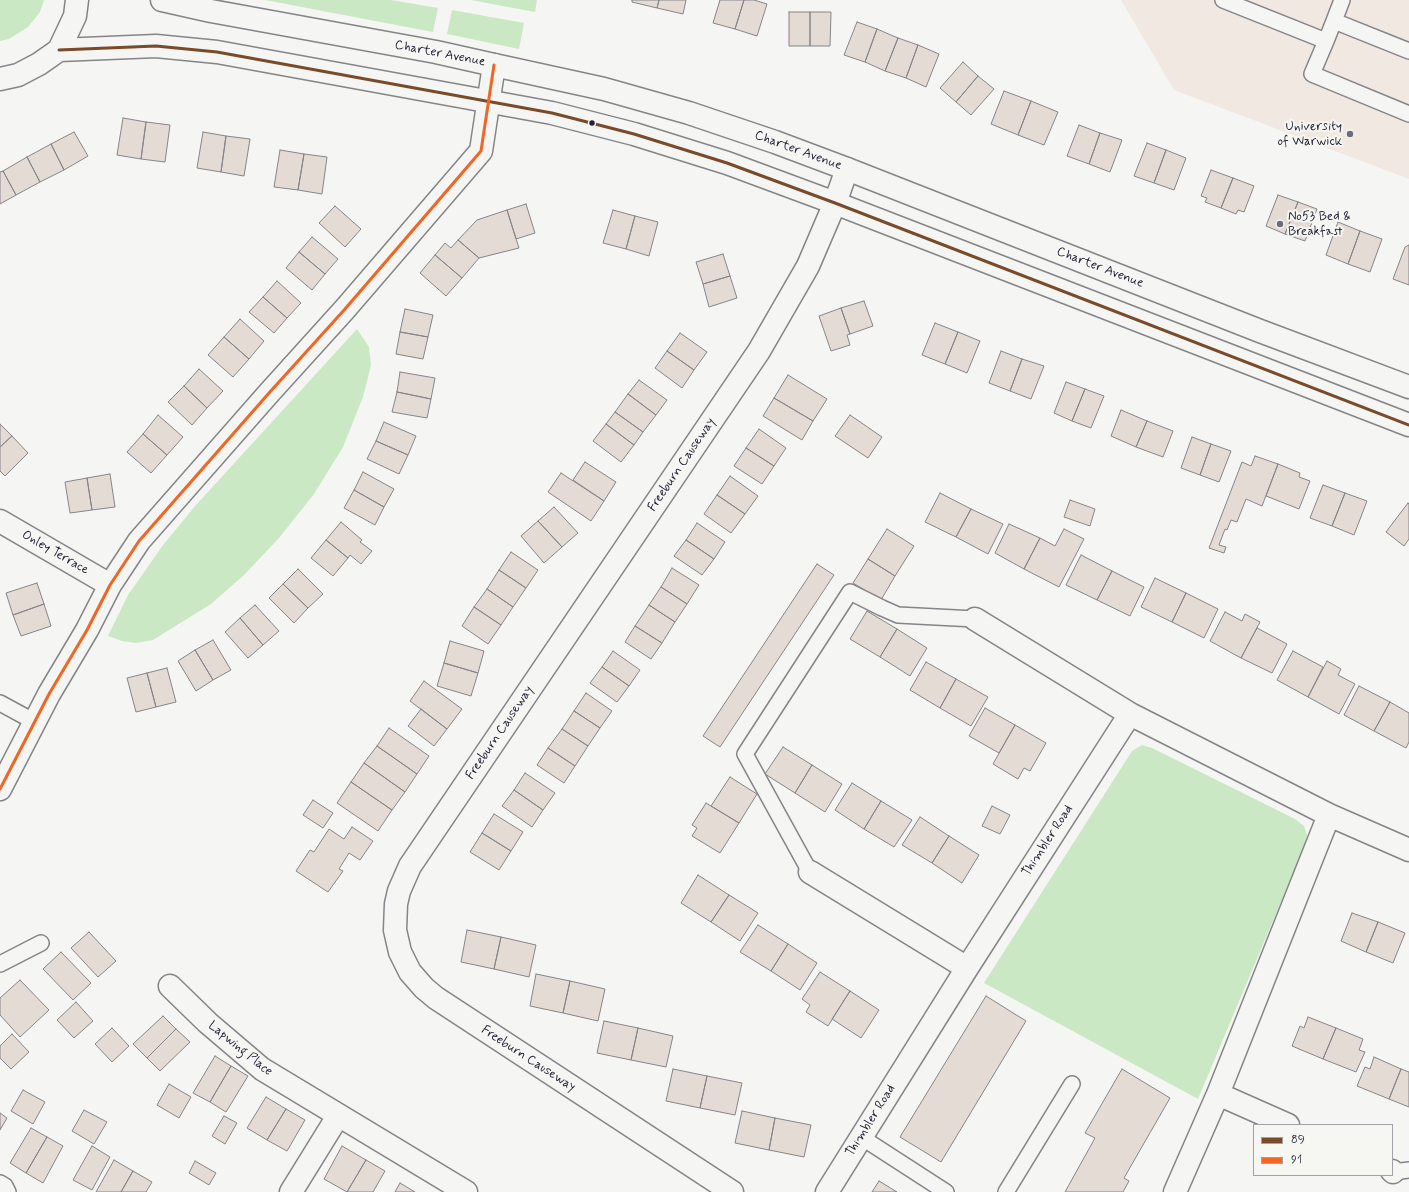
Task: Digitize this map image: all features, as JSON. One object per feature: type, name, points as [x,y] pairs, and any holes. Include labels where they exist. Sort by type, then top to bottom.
[{"type":"street","points":[[0,79],[18,75],[39,64],[59,50],[75,16],[77,0]]},
{"type":"street","name":"Charter Avenue","points":[[162,0],[211,11],[436,52],[604,89],[689,113],[775,142],[847,169],[1253,328],[1409,387]]},
{"type":"street","points":[[59,50],[156,46],[217,52],[552,112],[634,134],[727,163],[835,203],[1409,425]]},
{"type":"street","points":[[0,789],[49,694],[87,630],[110,585],[139,541],[345,309],[481,151],[494,65]]},
{"type":"street","name":"Freeburn Causeway","points":[[732,1192],[436,998],[416,980],[404,962],[397,942],[395,917],[399,891],[410,866],[745,373],[808,266],[835,203],[847,169]]},
{"type":"street","name":"Onley Terrace","points":[[0,521],[110,585]]},
{"type":"street","points":[[975,619],[1130,714],[1329,815],[1409,850]]},
{"type":"street","name":"Thimbler Road","points":[[827,1192],[967,968],[1130,714]]},
{"type":"street","points":[[1175,1192],[1218,1094],[1329,815]]},
{"type":"street","points":[[810,872],[967,968]]},
{"type":"street","name":"Lapwing Place","points":[[170,986],[208,1023],[262,1069],[466,1192]]},
{"type":"street","points":[[1218,1094],[1286,1124]]},
{"type":"street","points":[[291,1192],[338,1116]]},
{"type":"lane","points":[[1223,0],[1326,41]]},
{"type":"lane","points":[[1342,0],[1312,74],[1409,114]]},
{"type":"lane","points":[[1334,21],[1409,51]]},
{"type":"lane","points":[[810,872],[745,754],[850,592],[882,608],[898,614],[975,619]]},
{"type":"lane","points":[[0,703],[35,722]]},
{"type":"lane","points":[[0,964],[41,943]]},
{"type":"lane","points":[[1006,1192],[1072,1084]]},
{"type":"lane","points":[[861,1137],[946,1192]]},
{"type":"lane","points":[[0,1183],[5,1186],[8,1192]]},
{"type":"shaded area","name":"University of Warwick","points":[[1121,0],[1409,0],[1409,179],[1174,90]]},
{"type":"green space","points":[[0,0],[44,0],[40,12],[28,27],[9,39],[0,41]]},
{"type":"green space","points":[[265,0],[391,0],[438,8],[433,32]]},
{"type":"green space","points":[[471,0],[537,0],[535,12]]},
{"type":"green space","points":[[452,10],[524,23],[519,49],[447,34]]},
{"type":"green space","points":[[357,329],[369,347],[371,365],[363,397],[343,447],[314,494],[279,538],[244,575],[211,604],[153,640],[136,643],[122,641],[108,636],[128,595],[163,545],[196,505]]},
{"type":"green space","points":[[1142,745],[1152,748],[1295,819],[1304,826],[1307,835],[1304,847],[1198,1099],[984,983],[1132,751]]},
{"type":"building","points":[[632,0],[659,0],[657,8],[632,2]]},
{"type":"building","points":[[659,0],[686,0],[683,14],[657,8]]},
{"type":"building","points":[[720,0],[744,0],[735,29],[713,23]]},
{"type":"building","points":[[744,0],[754,0],[767,4],[757,36],[735,29]]},
{"type":"building","points":[[789,12],[810,12],[810,46],[789,46]]},
{"type":"building","points":[[810,12],[831,12],[830,46],[810,46]]},
{"type":"building","points":[[857,22],[877,29],[865,62],[844,55]]},
{"type":"building","points":[[877,29],[898,38],[885,71],[865,62]]},
{"type":"building","points":[[898,38],[918,45],[906,78],[885,71]]},
{"type":"building","points":[[918,45],[939,54],[926,87],[906,78]]},
{"type":"building","points":[[963,62],[978,76],[956,102],[940,88]]},
{"type":"building","points":[[978,76],[994,89],[971,115],[956,102]]},
{"type":"building","points":[[1004,91],[1031,101],[1018,135],[991,124]]},
{"type":"building","points":[[1031,101],[1058,112],[1044,145],[1018,135]]},
{"type":"building","points":[[123,118],[146,122],[141,159],[117,155]]},
{"type":"building","points":[[146,122],[170,125],[165,162],[141,159]]},
{"type":"building","points":[[1079,125],[1100,133],[1089,164],[1067,156]]},
{"type":"building","points":[[74,132],[88,156],[64,170],[51,144]]},
{"type":"building","points":[[203,132],[226,136],[221,172],[197,168]]},
{"type":"building","points":[[1100,133],[1122,140],[1110,172],[1089,164]]},
{"type":"building","points":[[226,136],[250,139],[244,176],[221,172]]},
{"type":"building","points":[[1147,143],[1166,150],[1154,183],[1134,176]]},
{"type":"building","points":[[51,144],[64,170],[40,182],[27,157]]},
{"type":"building","points":[[280,150],[304,154],[298,190],[274,187]]},
{"type":"building","points":[[1166,150],[1186,158],[1174,190],[1154,183]]},
{"type":"building","points":[[304,154],[327,157],[322,194],[298,190]]},
{"type":"building","points":[[27,157],[40,182],[16,195],[3,171]]},
{"type":"building","points":[[1211,170],[1233,178],[1221,208],[1205,202],[1207,198],[1201,196]]},
{"type":"building","points":[[3,171],[16,195],[0,204],[0,172]]},
{"type":"building","points":[[1233,178],[1254,186],[1244,212],[1238,210],[1236,214],[1221,208]]},
{"type":"building","points":[[1278,195],[1298,202],[1285,234],[1266,226]]},
{"type":"building","points":[[1298,202],[1317,209],[1305,241],[1285,234]]},
{"type":"building","points":[[526,204],[535,233],[516,239],[507,210]]},
{"type":"building","points":[[335,206],[361,229],[345,247],[319,223]]},
{"type":"building","points":[[507,210],[519,248],[479,258],[458,240],[477,220]]},
{"type":"building","points":[[613,210],[635,216],[626,249],[603,243]]},
{"type":"building","points":[[635,216],[658,222],[649,256],[626,249]]},
{"type":"building","points":[[1338,222],[1360,231],[1348,264],[1326,255]]},
{"type":"building","points":[[1360,231],[1382,239],[1370,272],[1348,264]]},
{"type":"building","points":[[312,237],[338,259],[325,274],[299,252]]},
{"type":"building","points":[[458,240],[479,258],[462,278],[435,255],[445,243],[451,248]]},
{"type":"building","points":[[1409,245],[1409,285],[1393,279],[1405,247]]},
{"type":"building","points":[[299,252],[325,274],[312,290],[286,268]]},
{"type":"building","points":[[723,254],[730,276],[703,284],[696,262]]},
{"type":"building","points":[[435,255],[462,278],[446,296],[420,273]]},
{"type":"building","points":[[730,276],[737,298],[709,307],[703,284]]},
{"type":"building","points":[[277,281],[301,303],[287,318],[263,297]]},
{"type":"building","points":[[263,297],[287,318],[274,333],[249,312]]},
{"type":"building","points":[[864,301],[873,326],[850,334],[841,308]]},
{"type":"building","points":[[841,308],[850,334],[847,335],[850,345],[831,351],[819,316]]},
{"type":"building","points":[[405,309],[433,315],[428,337],[400,332]]},
{"type":"building","points":[[240,319],[264,341],[249,359],[224,337]]},
{"type":"building","points":[[935,323],[958,332],[945,364],[922,355]]},
{"type":"building","points":[[400,332],[428,337],[423,359],[396,354]]},
{"type":"building","points":[[958,332],[980,341],[967,373],[945,364]]},
{"type":"building","points":[[680,333],[707,352],[694,370],[667,351]]},
{"type":"building","points":[[224,337],[249,359],[233,377],[208,355]]},
{"type":"building","points":[[667,351],[694,370],[682,388],[655,368]]},
{"type":"building","points":[[1001,351],[1022,359],[1010,391],[989,383]]},
{"type":"building","points":[[1022,359],[1044,366],[1031,399],[1010,391]]},
{"type":"building","points":[[199,369],[223,391],[207,408],[184,386]]},
{"type":"building","points":[[400,372],[435,378],[431,399],[397,392]]},
{"type":"building","points":[[788,375],[827,399],[813,421],[774,398]]},
{"type":"building","points":[[639,380],[667,400],[656,415],[628,394]]},
{"type":"building","points":[[1066,382],[1085,389],[1072,421],[1054,413]]},
{"type":"building","points":[[184,386],[207,408],[192,425],[168,402]]},
{"type":"building","points":[[1085,389],[1104,396],[1091,428],[1072,421]]},
{"type":"building","points":[[397,392],[431,399],[427,418],[392,412]]},
{"type":"building","points":[[628,394],[656,415],[643,432],[615,412]]},
{"type":"building","points":[[774,398],[813,421],[802,440],[763,416]]},
{"type":"building","points":[[1121,410],[1147,421],[1136,447],[1111,436]]},
{"type":"building","points":[[615,412],[643,432],[634,445],[606,424]]},
{"type":"building","points":[[158,415],[183,437],[167,455],[143,434]]},
{"type":"building","points":[[850,415],[882,437],[868,458],[835,436]]},
{"type":"building","points":[[1147,421],[1173,431],[1163,457],[1136,447]]},
{"type":"building","points":[[384,422],[416,436],[408,455],[376,441]]},
{"type":"building","points":[[0,424],[12,436],[0,447]]},
{"type":"building","points":[[606,424],[634,445],[621,462],[593,441]]},
{"type":"building","points":[[759,429],[786,448],[774,466],[746,448]]},
{"type":"building","points":[[143,434],[167,455],[151,473],[127,452]]},
{"type":"building","points":[[12,436],[28,453],[5,476],[0,471],[0,447]]},
{"type":"building","points":[[1192,437],[1211,444],[1200,475],[1181,468]]},
{"type":"building","points":[[376,441],[408,455],[399,474],[367,459]]},
{"type":"building","points":[[1211,444],[1231,451],[1219,482],[1200,475]]},
{"type":"building","points":[[746,448],[774,466],[762,484],[734,466]]},
{"type":"building","points":[[1255,456],[1278,464],[1262,506],[1246,499],[1237,522],[1231,520],[1227,530],[1225,529],[1219,545],[1226,547],[1224,553],[1209,548],[1242,462],[1251,466]]},
{"type":"building","points":[[585,462],[616,482],[604,501],[573,480]]},
{"type":"building","points":[[1278,464],[1300,473],[1299,477],[1310,481],[1299,509],[1266,496]]},
{"type":"building","points":[[363,472],[394,489],[384,507],[354,490]]},
{"type":"building","points":[[561,473],[604,501],[591,521],[548,492]]},
{"type":"building","points":[[110,474],[115,507],[92,510],[87,478]]},
{"type":"building","points":[[730,476],[758,496],[745,514],[717,495]]},
{"type":"building","points":[[87,478],[92,510],[70,513],[65,482]]},
{"type":"building","points":[[1323,485],[1345,493],[1332,526],[1310,518]]},
{"type":"building","points":[[354,490],[384,507],[375,525],[344,508]]},
{"type":"building","points":[[940,493],[971,509],[956,537],[925,522]]},
{"type":"building","points":[[1345,493],[1367,501],[1354,535],[1332,526]]},
{"type":"building","points":[[717,495],[745,514],[731,533],[704,514]]},
{"type":"building","points":[[1070,500],[1095,509],[1090,526],[1064,517]]},
{"type":"building","points":[[1408,503],[1409,539],[1404,546],[1386,532]]},
{"type":"building","points":[[554,507],[578,533],[562,547],[538,521]]},
{"type":"building","points":[[971,509],[1003,524],[988,554],[956,537]]},
{"type":"building","points":[[538,521],[562,547],[544,563],[521,536]]},
{"type":"building","points":[[341,522],[362,540],[360,542],[372,551],[361,564],[350,555],[348,558],[326,540]]},
{"type":"building","points":[[697,523],[725,542],[714,559],[686,540]]},
{"type":"building","points":[[1009,524],[1040,538],[1024,569],[995,553]]},
{"type":"building","points":[[887,529],[914,546],[895,576],[868,559]]},
{"type":"building","points":[[1064,529],[1084,539],[1059,587],[1024,569],[1040,538],[1055,546]]},
{"type":"building","points":[[326,540],[348,558],[333,576],[311,558]]},
{"type":"building","points":[[686,540],[714,559],[702,575],[674,556]]},
{"type":"building","points":[[511,552],[538,570],[526,588],[499,570]]},
{"type":"building","points":[[1081,555],[1112,571],[1097,600],[1066,585]]},
{"type":"building","points":[[868,559],[895,576],[881,600],[853,583]]},
{"type":"building","points":[[817,564],[834,575],[720,747],[703,736]]},
{"type":"building","points":[[672,568],[699,585],[687,604],[661,587]]},
{"type":"building","points":[[298,569],[323,594],[308,608],[283,584]]},
{"type":"building","points":[[499,570],[526,588],[513,607],[487,589]]},
{"type":"building","points":[[1112,571],[1144,587],[1130,616],[1097,600]]},
{"type":"building","points":[[1155,578],[1186,593],[1172,622],[1141,607]]},
{"type":"building","points":[[37,583],[44,604],[13,615],[6,593]]},
{"type":"building","points":[[283,584],[308,608],[294,623],[269,598]]},
{"type":"building","points":[[661,587],[687,604],[675,622],[649,605]]},
{"type":"building","points":[[487,589],[513,607],[501,625],[474,607]]},
{"type":"building","points":[[1186,593],[1218,609],[1204,638],[1172,622]]},
{"type":"building","points":[[44,604],[51,626],[21,636],[13,615]]},
{"type":"building","points":[[255,605],[279,631],[263,645],[240,618]]},
{"type":"building","points":[[649,605],[675,622],[662,643],[635,626]]},
{"type":"building","points":[[474,607],[501,625],[488,644],[462,626]]},
{"type":"building","points":[[867,611],[897,629],[880,657],[850,639]]},
{"type":"building","points":[[1225,612],[1242,621],[1245,614],[1260,622],[1241,658],[1210,641]]},
{"type":"building","points":[[240,618],[263,645],[248,658],[225,632]]},
{"type":"building","points":[[635,626],[662,643],[651,659],[625,642]]},
{"type":"building","points":[[1257,628],[1287,644],[1272,673],[1241,658]]},
{"type":"building","points":[[897,629],[927,648],[910,676],[880,657]]},
{"type":"building","points":[[213,640],[231,670],[213,680],[195,650]]},
{"type":"building","points":[[450,641],[484,651],[478,673],[444,663]]},
{"type":"building","points":[[195,650],[213,680],[196,691],[178,661]]},
{"type":"building","points":[[613,651],[640,670],[629,686],[602,667]]},
{"type":"building","points":[[1293,651],[1323,667],[1308,697],[1277,680]]},
{"type":"building","points":[[1327,661],[1341,669],[1338,675],[1355,684],[1339,714],[1308,697]]},
{"type":"building","points":[[926,662],[956,679],[940,708],[910,690]]},
{"type":"building","points":[[444,663],[478,673],[471,696],[437,686]]},
{"type":"building","points":[[602,667],[629,686],[617,702],[590,683]]},
{"type":"building","points":[[167,668],[176,702],[156,707],[147,673]]},
{"type":"building","points":[[147,673],[156,707],[136,712],[127,678]]},
{"type":"building","points":[[956,679],[988,697],[971,726],[940,708]]},
{"type":"building","points":[[424,681],[462,709],[447,729],[410,701]]},
{"type":"building","points":[[1359,686],[1390,702],[1374,731],[1344,715]]},
{"type":"building","points":[[586,693],[612,711],[600,728],[574,711]]},
{"type":"building","points":[[1390,702],[1409,713],[1409,742],[1406,748],[1374,731]]},
{"type":"building","points":[[985,708],[1015,725],[999,753],[969,736]]},
{"type":"building","points":[[421,709],[447,729],[434,746],[408,726]]},
{"type":"building","points":[[574,711],[600,728],[588,746],[562,729]]},
{"type":"building","points":[[1015,725],[1046,743],[1030,771],[1024,768],[1018,779],[993,764]]},
{"type":"building","points":[[389,728],[429,756],[417,774],[377,746]]},
{"type":"building","points":[[562,729],[588,746],[575,766],[548,748]]},
{"type":"building","points":[[377,746],[417,774],[405,792],[364,763]]},
{"type":"building","points":[[783,747],[812,765],[795,793],[765,774]]},
{"type":"building","points":[[548,748],[575,766],[564,783],[537,765]]},
{"type":"building","points":[[364,763],[405,792],[392,810],[351,782]]},
{"type":"building","points":[[812,765],[842,784],[825,812],[795,793]]},
{"type":"building","points":[[525,773],[555,793],[543,810],[514,790]]},
{"type":"building","points":[[730,777],[757,794],[739,823],[711,806]]},
{"type":"building","points":[[351,782],[392,810],[378,831],[337,803]]},
{"type":"building","points":[[852,783],[881,801],[864,829],[835,810]]},
{"type":"building","points":[[514,790],[543,810],[532,827],[502,806]]},
{"type":"building","points":[[313,800],[333,813],[323,828],[303,815]]},
{"type":"building","points":[[881,801],[912,820],[894,847],[864,829]]},
{"type":"building","points":[[706,803],[739,823],[720,853],[692,836],[697,828],[692,825]]},
{"type":"building","points":[[992,806],[1010,815],[1000,834],[982,826]]},
{"type":"building","points":[[494,814],[523,832],[511,851],[482,833]]},
{"type":"building","points":[[920,817],[949,836],[932,863],[902,845]]},
{"type":"building","points":[[352,827],[373,841],[360,860],[349,853],[339,869],[343,871],[328,892],[296,871],[310,850],[314,852],[329,829],[344,839]]},
{"type":"building","points":[[482,833],[511,851],[499,870],[470,852]]},
{"type":"building","points":[[949,836],[979,855],[962,883],[932,863]]},
{"type":"building","points":[[698,875],[729,895],[711,922],[681,903]]},
{"type":"building","points":[[729,895],[758,913],[740,941],[711,922]]},
{"type":"building","points":[[1352,913],[1378,922],[1366,952],[1341,941]]},
{"type":"building","points":[[1378,922],[1405,933],[1393,963],[1366,952]]},
{"type":"building","points":[[758,925],[788,944],[771,971],[740,952]]},
{"type":"building","points":[[467,930],[501,937],[494,969],[461,962]]},
{"type":"building","points":[[89,932],[116,961],[98,977],[71,948]]},
{"type":"building","points":[[501,937],[536,945],[529,977],[494,969]]},
{"type":"building","points":[[788,944],[817,963],[800,990],[771,971]]},
{"type":"building","points":[[61,952],[91,983],[73,1000],[43,969]]},
{"type":"building","points":[[820,972],[850,991],[828,1026],[806,1012],[810,1005],[802,999]]},
{"type":"building","points":[[536,974],[570,981],[563,1013],[530,1006]]},
{"type":"building","points":[[20,980],[49,1010],[20,1037],[0,1015],[0,998]]},
{"type":"building","points":[[570,981],[605,989],[598,1021],[563,1013]]},
{"type":"building","points":[[850,991],[879,1010],[861,1038],[832,1019]]},
{"type":"building","points":[[986,996],[1026,1021],[941,1162],[900,1137]]},
{"type":"building","points":[[76,1002],[93,1021],[74,1038],[57,1020]]},
{"type":"building","points":[[163,1016],[176,1029],[147,1058],[133,1044]]},
{"type":"building","points":[[1308,1017],[1336,1028],[1323,1059],[1292,1046],[1300,1026],[1304,1028]]},
{"type":"building","points":[[604,1021],[638,1028],[631,1060],[597,1053]]},
{"type":"building","points":[[112,1028],[129,1046],[112,1062],[95,1044]]},
{"type":"building","points":[[638,1028],[673,1036],[666,1067],[631,1060]]},
{"type":"building","points":[[1336,1028],[1363,1039],[1359,1050],[1365,1052],[1356,1072],[1323,1059]]},
{"type":"building","points":[[176,1029],[190,1042],[160,1071],[147,1058]]},
{"type":"building","points":[[12,1034],[29,1052],[11,1069],[0,1058],[0,1046]]},
{"type":"building","points":[[215,1056],[231,1066],[210,1102],[193,1093]]},
{"type":"building","points":[[1374,1057],[1401,1069],[1389,1099],[1357,1086],[1365,1067],[1370,1069]]},
{"type":"building","points":[[231,1066],[248,1076],[226,1112],[210,1102]]},
{"type":"building","points":[[673,1069],[707,1076],[700,1108],[666,1101]]},
{"type":"building","points":[[1122,1069],[1170,1098],[1124,1178],[1129,1181],[1123,1192],[1065,1192],[1095,1138],[1085,1133]]},
{"type":"building","points":[[1401,1069],[1409,1072],[1409,1107],[1389,1099]]},
{"type":"building","points":[[707,1076],[742,1083],[735,1115],[700,1108]]},
{"type":"building","points":[[169,1084],[191,1097],[179,1118],[157,1105]]},
{"type":"building","points":[[23,1090],[45,1102],[33,1124],[11,1111]]},
{"type":"building","points":[[266,1097],[286,1109],[267,1140],[247,1128]]},
{"type":"building","points":[[286,1109],[305,1120],[287,1151],[267,1140]]},
{"type":"building","points":[[84,1110],[107,1122],[94,1144],[72,1131]]},
{"type":"building","points":[[742,1111],[775,1118],[769,1150],[735,1143]]},
{"type":"building","points":[[0,1113],[7,1118],[0,1130]]},
{"type":"building","points":[[224,1116],[237,1123],[225,1144],[212,1136]]},
{"type":"building","points":[[775,1118],[811,1125],[804,1157],[769,1150]]},
{"type":"building","points":[[31,1128],[47,1137],[26,1173],[10,1163]]},
{"type":"building","points":[[47,1137],[63,1146],[43,1183],[26,1173]]},
{"type":"building","points":[[92,1146],[110,1157],[92,1190],[73,1180]]},
{"type":"building","points":[[342,1146],[366,1160],[347,1192],[324,1179]]},
{"type":"building","points":[[114,1160],[133,1171],[121,1192],[96,1192]]},
{"type":"building","points":[[366,1160],[385,1171],[373,1192],[347,1192]]},
{"type":"building","points":[[195,1161],[216,1173],[209,1185],[189,1173]]},
{"type":"building","points":[[133,1171],[152,1182],[146,1192],[121,1192]]},
{"type":"building","points":[[879,1181],[897,1192],[872,1192]]},
{"type":"building","points":[[400,1183],[415,1192],[395,1192]]},
{"type":"transit line","name":"89","points":[[59,50],[156,46],[217,52],[552,113],[634,134],[727,163],[835,203],[1409,425]]},
{"type":"transit line","name":"91","points":[[0,789],[49,694],[87,630],[110,585],[139,541],[345,309],[481,151],[494,65]]},
{"type":"place","name":"University of Warwick","points":[[1350,134]]},
{"type":"place","name":"No53 Bed & Breakfast","points":[[1280,224]]}]
